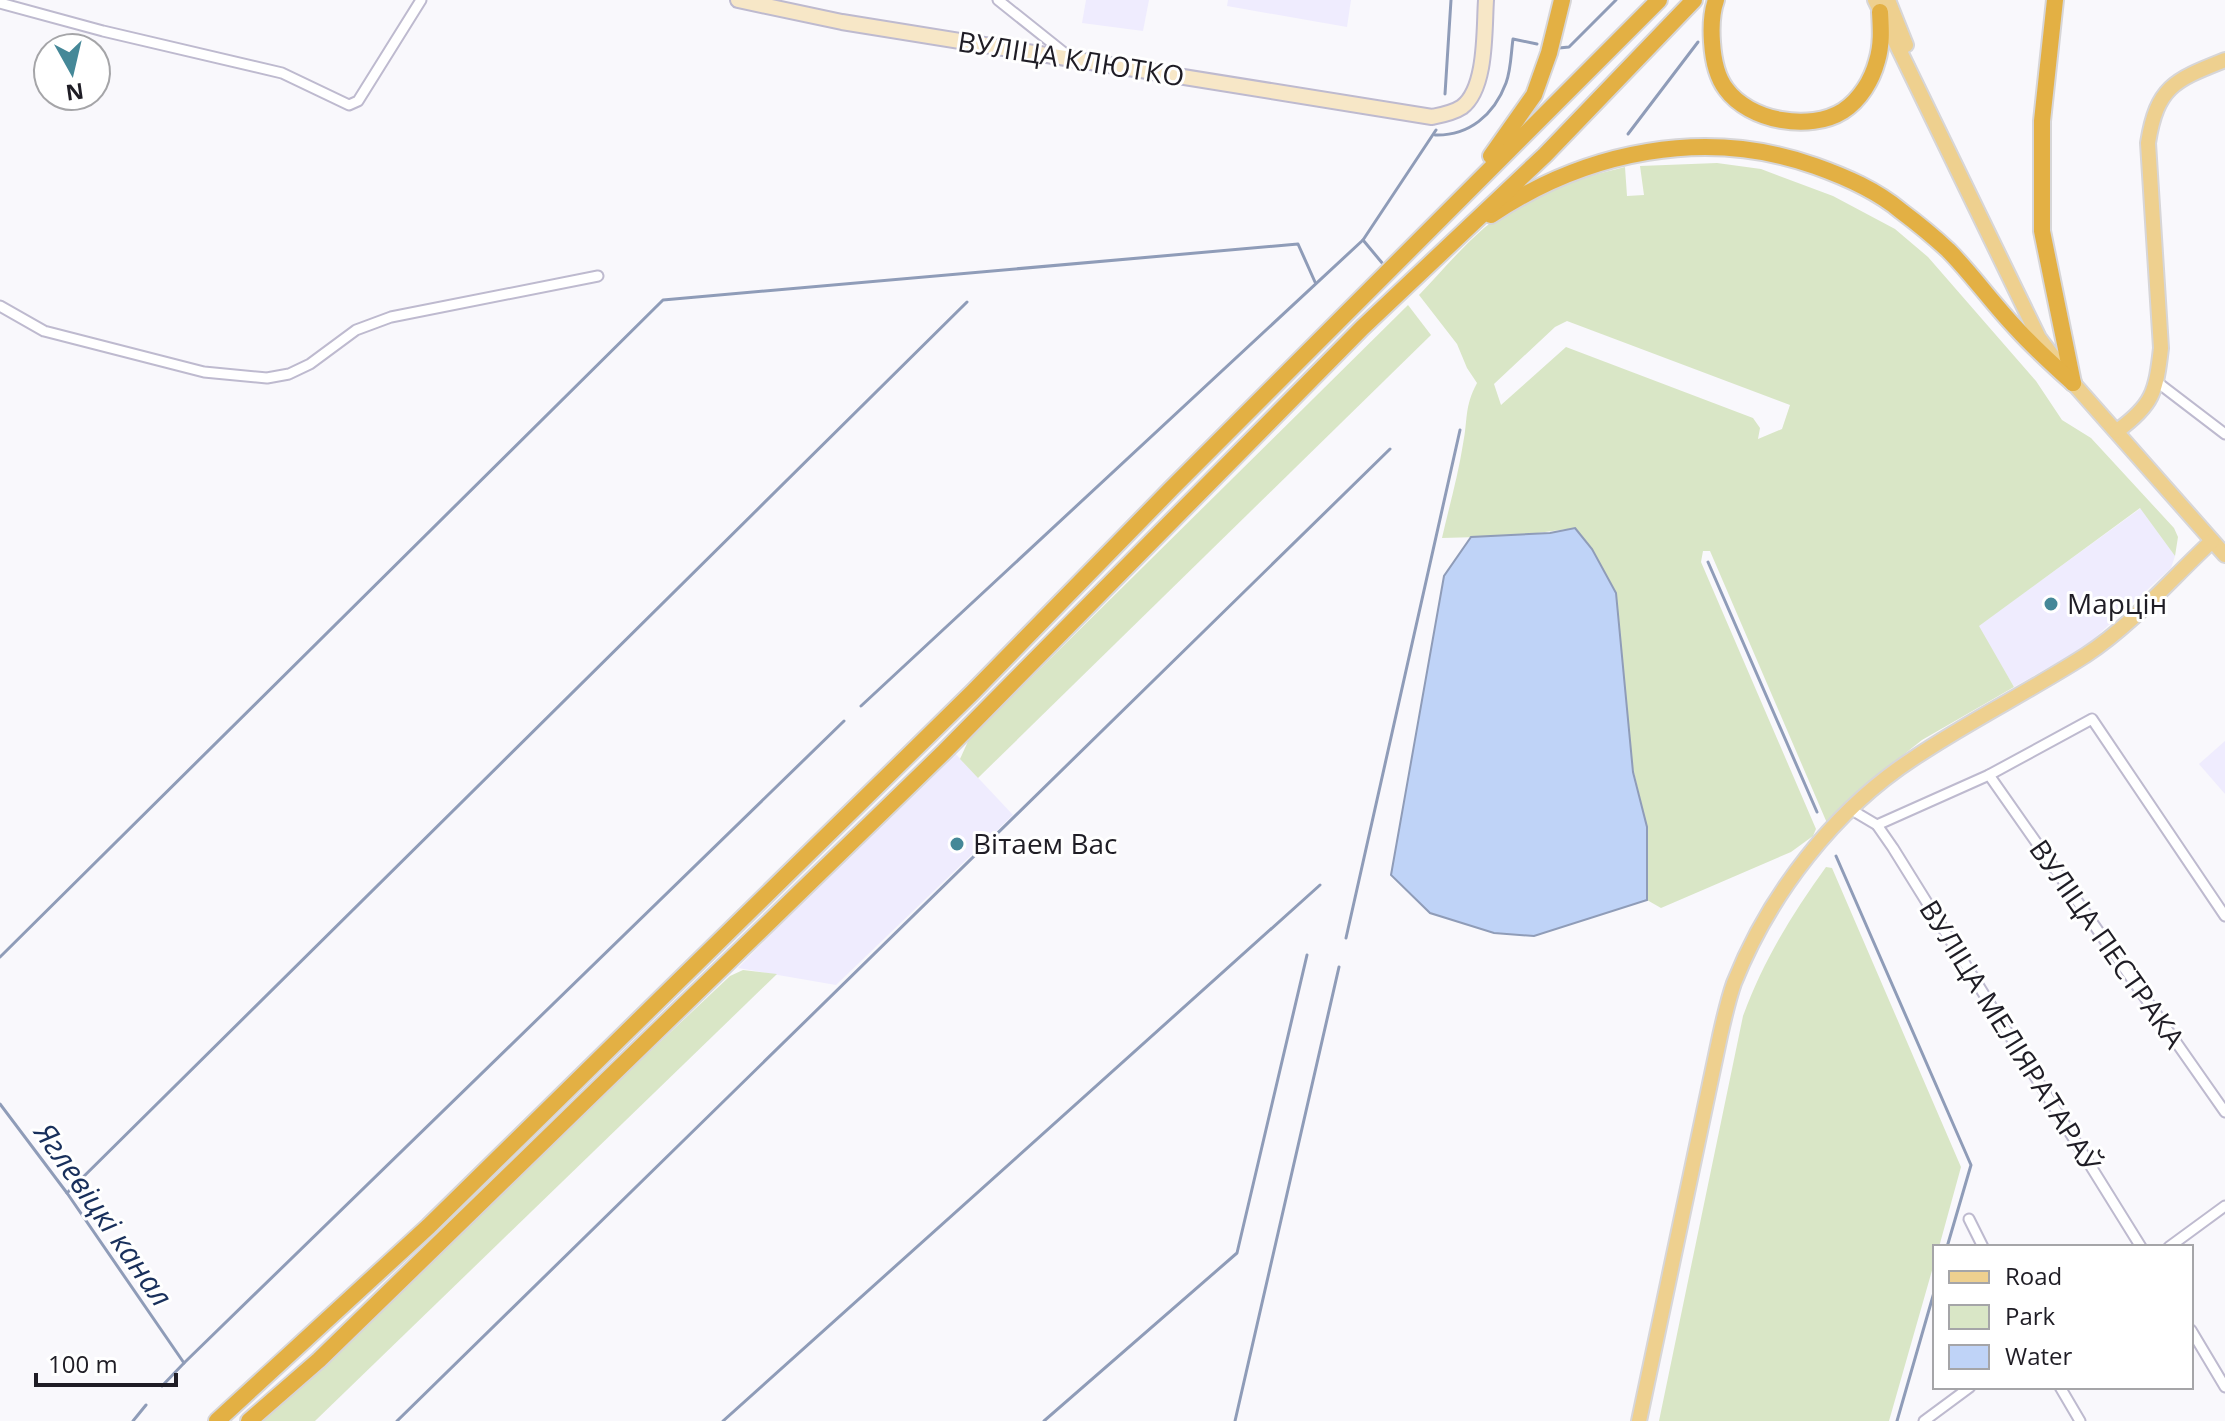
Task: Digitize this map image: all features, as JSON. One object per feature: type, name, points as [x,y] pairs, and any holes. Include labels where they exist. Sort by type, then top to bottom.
[{"type":"highway","points":[[1456,202],[1534,95],[1549,53],[1562,0]]},
{"type":"highway","points":[[217,1421],[429,1226],[973,692],[1659,0]]},
{"type":"highway","points":[[249,1421],[330,1349],[857,838],[1318,372],[1545,155],[1694,0]]},
{"type":"highway","points":[[1716,0],[1711,23],[1712,50],[1718,75],[1725,88],[1746,107],[1771,117],[1805,121],[1834,116],[1857,99],[1867,84],[1881,45],[1881,4]]},
{"type":"highway","points":[[2055,0],[2042,121],[2042,231],[2073,383]]},
{"type":"highway","points":[[1451,242],[1507,205],[1558,178],[1623,155],[1681,146],[1731,147],[1783,155],[1837,174],[1899,208],[1949,251],[2014,327],[2073,383]]},
{"type":"main road","points":[[1881,4],[2039,338],[2073,383],[2225,555]]},
{"type":"main road","points":[[2117,431],[2140,414],[2157,382],[2161,348],[2148,143],[2152,120],[2159,102],[2173,84],[2225,60]]},
{"type":"main road","points":[[1639,1421],[1733,987],[1748,951],[1793,876],[1850,809],[1912,759],[2087,654],[2117,632],[2212,541]]},
{"type":"street","points":[[0,3],[282,73],[349,105],[358,101],[421,0]]},
{"type":"street","name":"ВУЛІЦА КЛЮТКО","points":[[738,0],[842,22],[1432,117],[1460,109],[1477,86],[1482,62],[1486,0]]},
{"type":"street","points":[[998,0],[1074,60]]},
{"type":"street","points":[[0,306],[44,331],[204,372],[267,378],[289,374],[310,364],[356,330],[391,317],[598,276]]},
{"type":"street","points":[[2157,382],[2225,434]]},
{"type":"street","points":[[1850,809],[1877,825],[1989,775],[2092,719],[2225,916]]},
{"type":"street","name":"ВУЛІЦА ПЕСТРАКА","points":[[1989,775],[2225,1112]]},
{"type":"street","name":"ВУЛІЦА МЕЛІЯРАТАРАЎ","points":[[1877,825],[2140,1245]]},
{"type":"street","points":[[2172,1245],[2225,1206]]},
{"type":"street","points":[[1969,1219],[1982,1245]]},
{"type":"street","points":[[2193,1333],[2225,1387]]},
{"type":"street","points":[[1924,1421],[1967,1389]]},
{"type":"street","points":[[2061,1389],[2080,1421]]},
{"type":"shaded area","points":[[1086,0],[1149,0],[1143,31],[1082,23]]},
{"type":"shaded area","points":[[1228,0],[1351,0],[1347,27],[1227,6]]},
{"type":"shaded area","points":[[2141,508],[2175,556],[2171,568],[2085,647],[2014,687],[1978,626]]},
{"type":"shaded area","points":[[2225,741],[2225,794],[2199,764]]},
{"type":"shaded area","points":[[952,750],[1013,815],[836,985],[738,968]]},
{"type":"green space","points":[[1717,163],[1761,169],[1833,196],[1895,229],[1928,257],[2036,381],[2062,420],[2091,438],[2174,528],[2178,537],[2175,556],[2140,508],[1979,626],[2014,687],[1922,740],[1863,787],[1827,823],[1710,551],[1703,551],[1701,562],[1816,829],[1813,836],[1791,852],[1661,908],[1647,900],[1647,827],[1575,528],[1515,536],[1442,538],[1459,468],[1468,407],[1477,383],[1457,344],[1419,295],[1475,236],[1515,206],[1569,183],[1625,167],[1627,196],[1644,195],[1640,166]],"holes":[[[1567,321],[1790,405],[1782,429],[1758,439],[1760,428],[1753,418],[1566,347],[1501,405],[1494,384],[1555,327]]]},
{"type":"green space","points":[[1408,305],[1431,335],[978,778],[960,759],[969,739]]},
{"type":"green space","points":[[1826,867],[1832,868],[1961,1167],[1940,1245],[1933,1245],[1933,1267],[1889,1421],[1659,1421],[1743,1016],[1779,938]]},
{"type":"green space","points":[[743,970],[777,974],[315,1421],[258,1421],[730,976]]},
{"type":"water","points":[[1575,528],[1592,549],[1616,593],[1633,772],[1647,827],[1647,900],[1534,936],[1494,933],[1430,913],[1391,875],[1444,576],[1471,537],[1550,533]]},
{"type":"waterway","points":[[1445,94],[1451,0]]},
{"type":"waterway","points":[[1559,48],[1569,47],[1616,0]]},
{"type":"waterway","points":[[1435,135],[1459,132],[1479,121],[1495,105],[1508,78],[1513,39],[1537,44]]},
{"type":"waterway","points":[[1628,134],[1698,42]]},
{"type":"waterway","points":[[861,706],[1363,240],[1436,130]]},
{"type":"waterway","points":[[1363,240],[1383,264]]},
{"type":"waterway","points":[[0,957],[663,300],[1298,244],[1315,282]]},
{"type":"waterway","points":[[67,1193],[967,302]]},
{"type":"waterway","points":[[1346,938],[1460,430]]},
{"type":"waterway","points":[[397,1421],[1390,449]]},
{"type":"waterway","points":[[1708,562],[1817,812]]},
{"type":"waterway","points":[[184,1363],[844,721]]},
{"type":"waterway","points":[[1836,856],[1971,1165],[1948,1245]]},
{"type":"waterway","points":[[723,1421],[1320,885]]},
{"type":"waterway","points":[[1044,1421],[1237,1253],[1307,955]]},
{"type":"waterway","points":[[1235,1421],[1339,967]]},
{"type":"waterway","name":"Яглевіцкі канал","points":[[0,1104],[67,1193],[184,1363],[162,1386]]},
{"type":"waterway","points":[[1897,1421],[1933,1296]]},
{"type":"waterway","name":"Яглевіцкі канал","points":[[133,1421],[146,1405]]},
{"type":"place","name":"Марцін","points":[[2051,604]]},
{"type":"place","name":"Вітаем Вас","points":[[957,844]]}]
